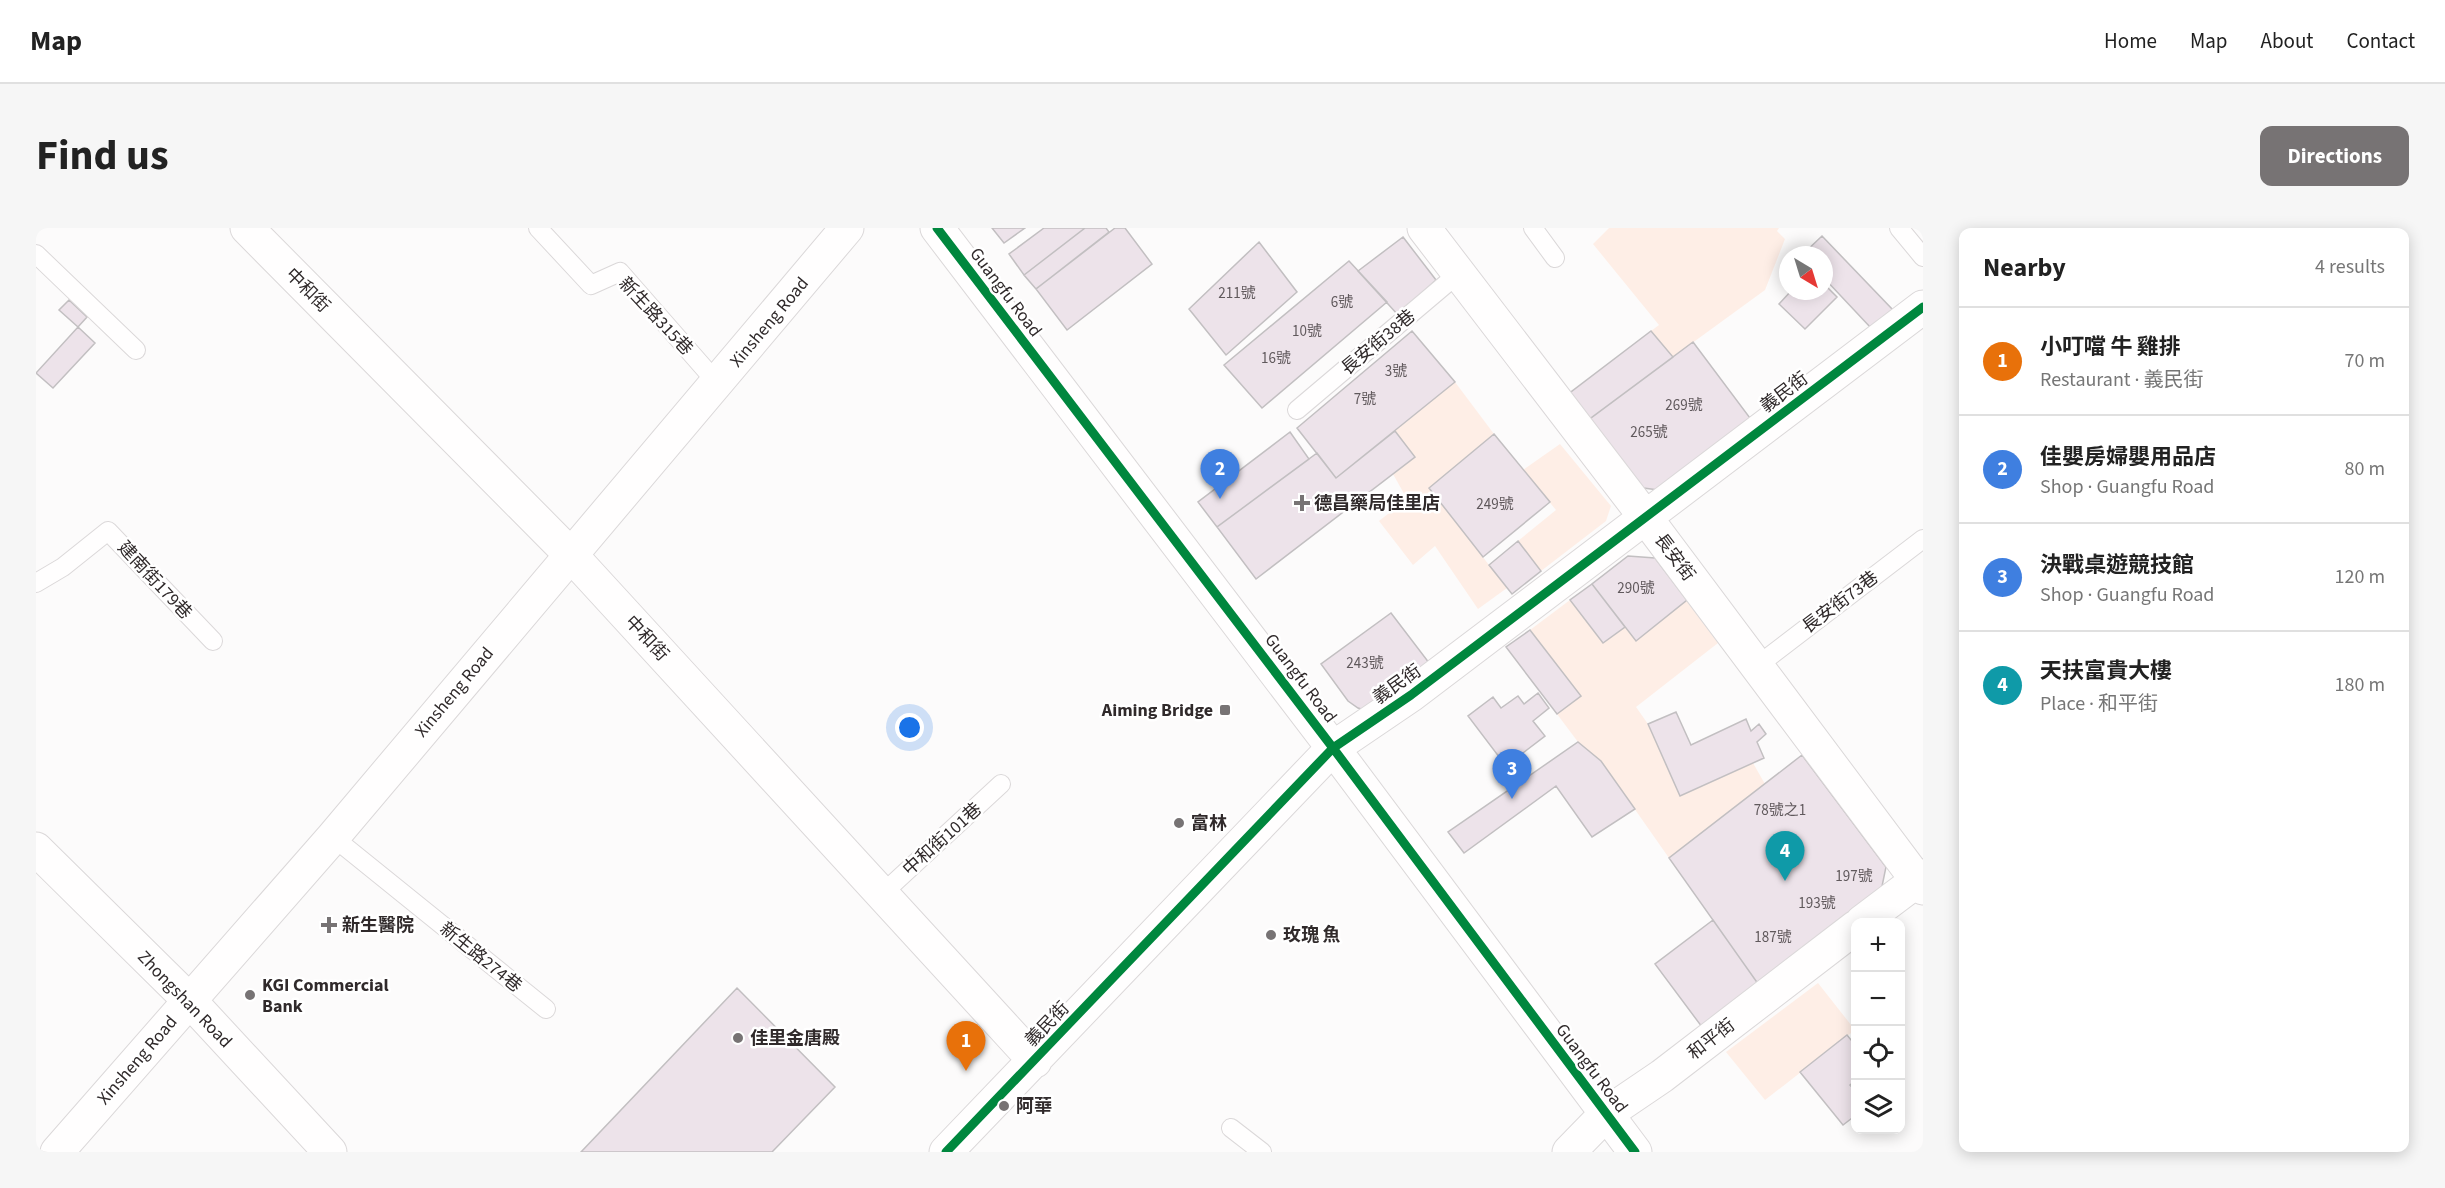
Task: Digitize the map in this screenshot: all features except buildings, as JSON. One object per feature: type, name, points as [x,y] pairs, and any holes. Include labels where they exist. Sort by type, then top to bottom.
[{"type":"street","name":"中和街","points":[[247,228],[570,554],[1035,1061]]},
{"type":"street","name":"Xinsheng Road","points":[[57,1152],[333,837],[570,554],[718,384],[847,228]]},
{"type":"street","name":"Guangfu Road","points":[[937,228],[1334,748],[1635,1152]]},
{"type":"street","name":"長安街","points":[[1424,228],[1921,882]]},
{"type":"street","name":"義民街","points":[[946,1152],[1334,748],[1411,695],[1923,307]]},
{"type":"street","name":"Zhongshan Road","points":[[36,849],[190,1001],[330,1152]]},
{"type":"street","points":[[1868,918],[1921,882]]},
{"type":"street","name":"和平街","points":[[1569,1152],[1606,1114],[1662,1076],[1851,931]]},
{"type":"lane","name":"新生路315巷","points":[[538,228],[591,285],[620,272],[718,384]]},
{"type":"lane","points":[[1533,228],[1555,258]]},
{"type":"lane","points":[[1899,228],[1923,257]]},
{"type":"lane","points":[[36,254],[136,350]]},
{"type":"lane","name":"長安街38巷","points":[[1297,410],[1459,273]]},
{"type":"lane","name":"建南街179巷","points":[[36,583],[63,567],[108,531],[213,641]]},
{"type":"lane","name":"長安街73巷","points":[[1757,666],[1923,539]]},
{"type":"lane","name":"中和街101巷","points":[[882,894],[1001,784]]},
{"type":"lane","name":"新生路274巷","points":[[333,837],[546,1010]]},
{"type":"lane","points":[[1231,1128],[1262,1152]]},
{"type":"shaded area","points":[[1609,228],[1779,228],[1777,231],[1785,239],[1782,246],[1779,246],[1779,254],[1765,290],[1673,357],[1651,331],[1659,325],[1593,244]]},
{"type":"shaded area","points":[[1455,382],[1494,434],[1429,488],[1507,588],[1478,609],[1435,546],[1413,565],[1379,521],[1407,499],[1393,474],[1414,457],[1395,431]]},
{"type":"shaded area","points":[[1560,444],[1611,506],[1606,521],[1541,571],[1518,541],[1556,510],[1523,470]]},
{"type":"shaded area","points":[[1570,600],[1603,643],[1625,627],[1687,600],[1718,643],[1636,707],[1648,724],[1680,796],[1753,763],[1765,784],[1669,858],[1601,761],[1578,742],[1557,714],[1581,696],[1530,630]]},
{"type":"shaded area","points":[[1818,983],[1851,1025],[1851,1033],[1765,1100],[1726,1052]]},
{"type":"cycle path","points":[[937,228],[1333,748],[1635,1152]]},
{"type":"cycle path","points":[[946,1152],[1333,748],[1411,695],[1923,307]]},
{"type":"place","name":"佳嬰房婦嬰用品店","points":[[1220,499]]},
{"type":"place","name":"德昌藥局佳里店","points":[[1302,503]]},
{"type":"place","name":"Aiming Bridge","points":[[1225,710]]},
{"type":"place","name":"決戰桌遊競技館","points":[[1512,799]]},
{"type":"place","name":"富林","points":[[1179,823]]},
{"type":"place","name":"天扶富貴大樓","points":[[1785,881]]},
{"type":"place","name":"新生醫院","points":[[329,925]]},
{"type":"place","name":"玫瑰 魚","points":[[1271,935]]},
{"type":"place","name":"KGI Commercial Bank","points":[[250,995]]},
{"type":"place","name":"佳里金唐殿","points":[[738,1038]]},
{"type":"place","name":"小叮噹 牛 雞排","points":[[966,1071]]},
{"type":"place","name":"阿華","points":[[1004,1106]]}]
